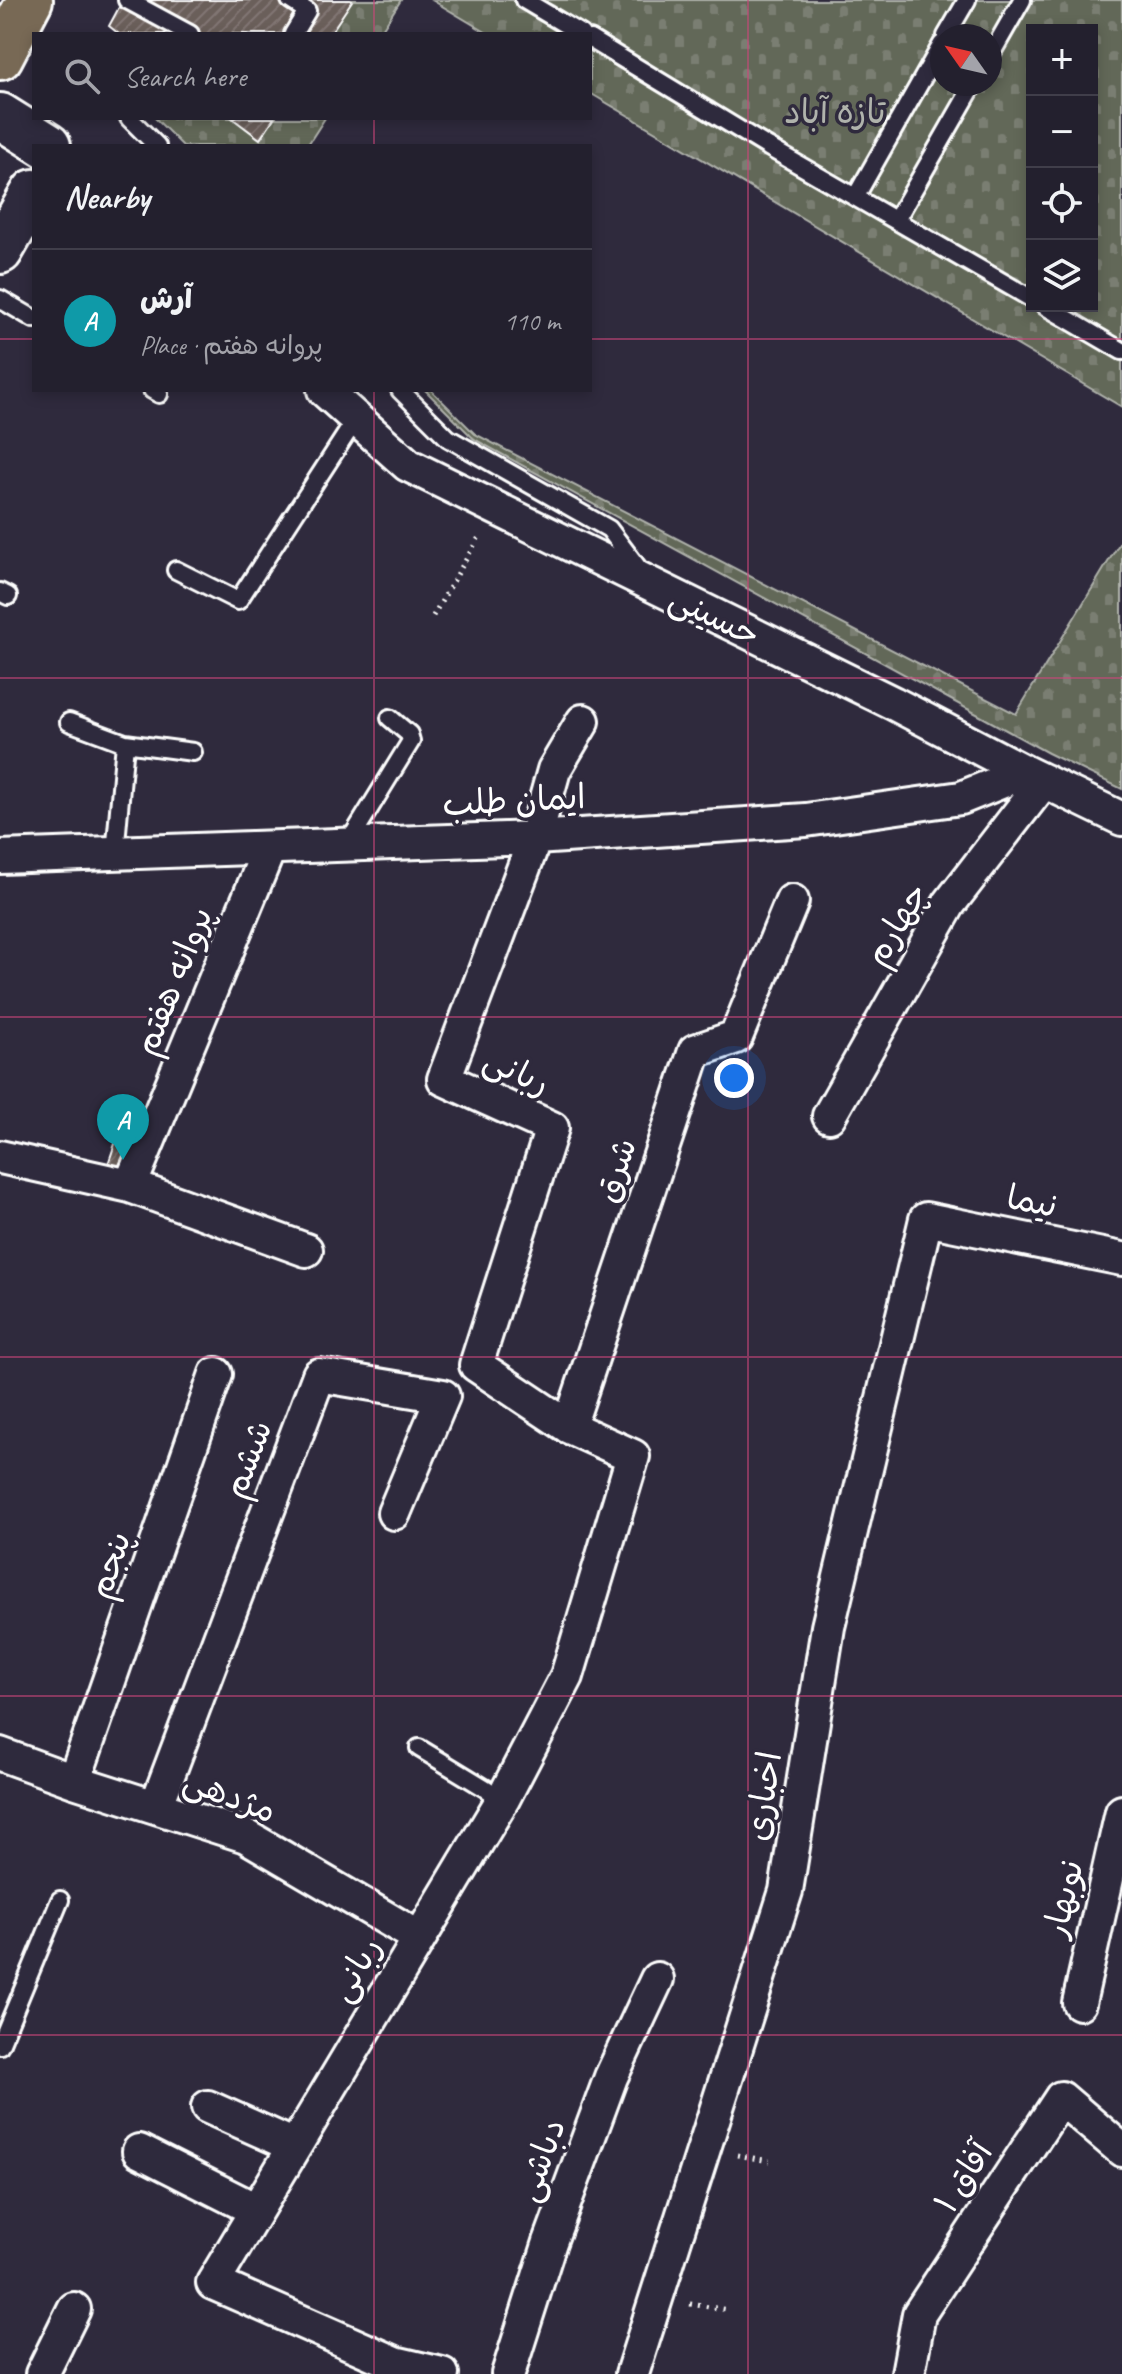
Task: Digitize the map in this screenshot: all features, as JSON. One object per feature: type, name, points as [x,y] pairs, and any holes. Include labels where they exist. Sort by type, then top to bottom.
[{"type":"main road","points":[[0,116],[45,144]]},
{"type":"main road","points":[[0,251],[32,195]]},
{"type":"street","name":"حسینی","points":[[326,392],[408,465],[1122,819]]},
{"type":"street","points":[[535,838],[554,770],[583,721]]},
{"type":"street","name":"ایمان طلب","points":[[0,857],[535,838],[806,820],[961,798],[1034,777]]},
{"type":"street","name":"چهارم","points":[[829,1116],[949,904],[1034,777]]},
{"type":"street","name":"ربانی","points":[[442,2374],[392,2369],[213,2283],[503,1799],[567,1676],[633,1456],[569,1427],[476,1365],[552,1128],[444,1079],[535,838]]},
{"type":"street","name":"پروانه هفتم","points":[[130,1186],[269,849]]},
{"type":"street","name":"شرق","points":[[569,1427],[695,1051],[736,1037],[792,901]]},
{"type":"street","points":[[0,1157],[130,1186],[306,1250]]},
{"type":"street","name":"نیما","points":[[926,1219],[1122,1259]]},
{"type":"street","name":"اخباری","points":[[632,2374],[786,1891],[828,1627],[926,1219]]},
{"type":"street","name":"پنجم","points":[[74,1781],[216,1374]]},
{"type":"street","name":"ششم","points":[[156,1807],[319,1375],[443,1396],[394,1513]]},
{"type":"street","name":"مژدهی","points":[[0,1754],[246,1836],[418,1937]]},
{"type":"street","name":"نوبهار","points":[[1079,2003],[1117,1855],[1122,1812]]},
{"type":"street","name":"دباشی","points":[[508,2374],[550,2242],[611,2077],[657,1979]]},
{"type":"street","name":"آفاق ۱","points":[[908,2374],[919,2314],[1061,2098],[1122,2150]]},
{"type":"street","points":[[208,2107],[295,2146]]},
{"type":"street","points":[[139,2151],[256,2210]]},
{"type":"street","points":[[42,2374],[74,2309]]},
{"type":"lane","points":[[127,0],[186,32]]},
{"type":"lane","points":[[290,0],[307,11],[294,32]]},
{"type":"lane","points":[[524,0],[578,32]]},
{"type":"lane","points":[[953,24],[967,0]]},
{"type":"lane","points":[[1002,35],[1022,0]]},
{"type":"lane","points":[[592,40],[1026,296]]},
{"type":"lane","points":[[856,196],[930,65]]},
{"type":"lane","points":[[896,220],[967,96]]},
{"type":"lane","points":[[131,120],[155,144]]},
{"type":"lane","points":[[0,299],[32,318]]},
{"type":"lane","points":[[1055,312],[1122,351]]},
{"type":"lane","points":[[402,392],[448,438],[609,529],[650,584]]},
{"type":"lane","points":[[176,570],[238,601],[356,419]]},
{"type":"lane","points":[[346,846],[410,746],[409,734],[390,718]]},
{"type":"lane","points":[[69,722],[125,743],[193,752]]},
{"type":"lane","points":[[115,854],[125,743]]},
{"type":"lane","points":[[419,1748],[503,1799]]},
{"type":"lane","points":[[0,2045],[60,1900]]},
{"type":"path","points":[[433,616],[496,509]]},
{"type":"green space","points":[[350,0],[401,0],[380,32],[331,32]]},
{"type":"green space","name":"تازه آباد","points":[[432,0],[1122,0],[1122,407],[592,94],[592,32],[486,32]]},
{"type":"green space","points":[[157,120],[235,120],[260,139],[273,120],[324,120],[308,144],[181,144]]},
{"type":"green space","points":[[427,392],[433,392],[475,434],[1016,714],[1122,539],[1122,789],[1048,753],[474,439]]},
{"type":"building","points":[[123,0],[352,1],[331,32],[116,32],[109,26]]},
{"type":"building","points":[[235,120],[273,120],[260,139]]},
{"type":"building","points":[[118,1135],[144,1144],[128,1182],[104,1176]]},
{"type":"place","name":"آرش","points":[[123,1160]]}]
